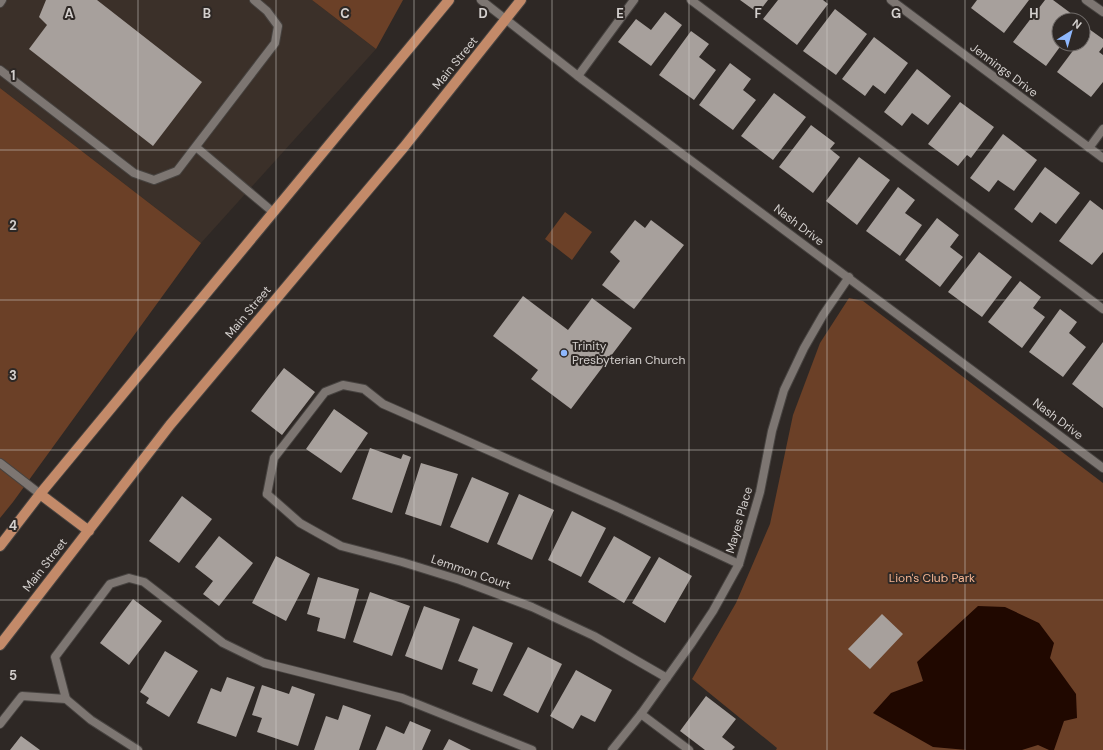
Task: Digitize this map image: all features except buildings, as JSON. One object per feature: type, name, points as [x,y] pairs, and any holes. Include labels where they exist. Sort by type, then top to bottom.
[{"type":"main road","points":[[0,546],[40,494],[449,0]]},
{"type":"main road","name":"Main Street","points":[[0,644],[170,425],[404,147],[521,0]]},
{"type":"main road","points":[[40,494],[88,531]]},
{"type":"street","points":[[0,70],[134,173],[154,180],[177,171],[275,43],[278,26],[267,11],[254,0]]},
{"type":"street","name":"Nash Drive","points":[[481,0],[578,76],[1103,468]]},
{"type":"street","points":[[578,76],[634,0]]},
{"type":"street","points":[[691,0],[1103,309]]},
{"type":"street","name":"Jennings Drive","points":[[892,0],[1103,158]]},
{"type":"street","points":[[1086,0],[1103,12]]},
{"type":"street","points":[[1089,148],[1103,129]]},
{"type":"street","points":[[196,146],[273,212]]},
{"type":"street","name":"Mayes Place","points":[[612,750],[641,714],[713,611],[739,564],[760,492],[772,431],[784,390],[804,348],[823,315],[849,277]]},
{"type":"street","name":"Lemmon Court","points":[[667,678],[594,636],[532,607],[460,580],[402,562],[341,546],[300,523],[267,494],[274,458],[325,392],[343,385],[364,389],[383,404],[617,507],[739,564]]},
{"type":"street","points":[[0,463],[40,494]]},
{"type":"street","points":[[138,750],[91,720],[66,699],[55,657],[110,584],[129,578],[144,582],[223,644],[264,663],[402,698],[532,750]]},
{"type":"street","points":[[0,724],[22,696],[66,699]]},
{"type":"street","points":[[641,714],[689,750]]},
{"type":"shaded area","points":[[0,0],[312,0],[376,49],[201,243],[0,88]]},
{"type":"shaded area","points":[[978,606],[1005,607],[1039,623],[1054,643],[1050,658],[1076,694],[1077,718],[1064,721],[1054,750],[1049,750],[1038,745],[1022,750],[967,750],[933,747],[873,713],[891,693],[923,681],[917,662]]},
{"type":"green space","points":[[312,0],[403,0],[376,49]]},
{"type":"green space","points":[[0,88],[201,243],[0,518]]},
{"type":"green space","points":[[565,212],[592,232],[572,260],[545,239]]},
{"type":"green space","name":"Lion's Club Park","points":[[849,298],[863,301],[1103,483],[1103,750],[776,750],[777,748],[692,679],[736,603],[770,524],[793,415],[820,343]]},
{"type":"place","name":"Trinity Presbyterian Church","points":[[564,353]]}]
